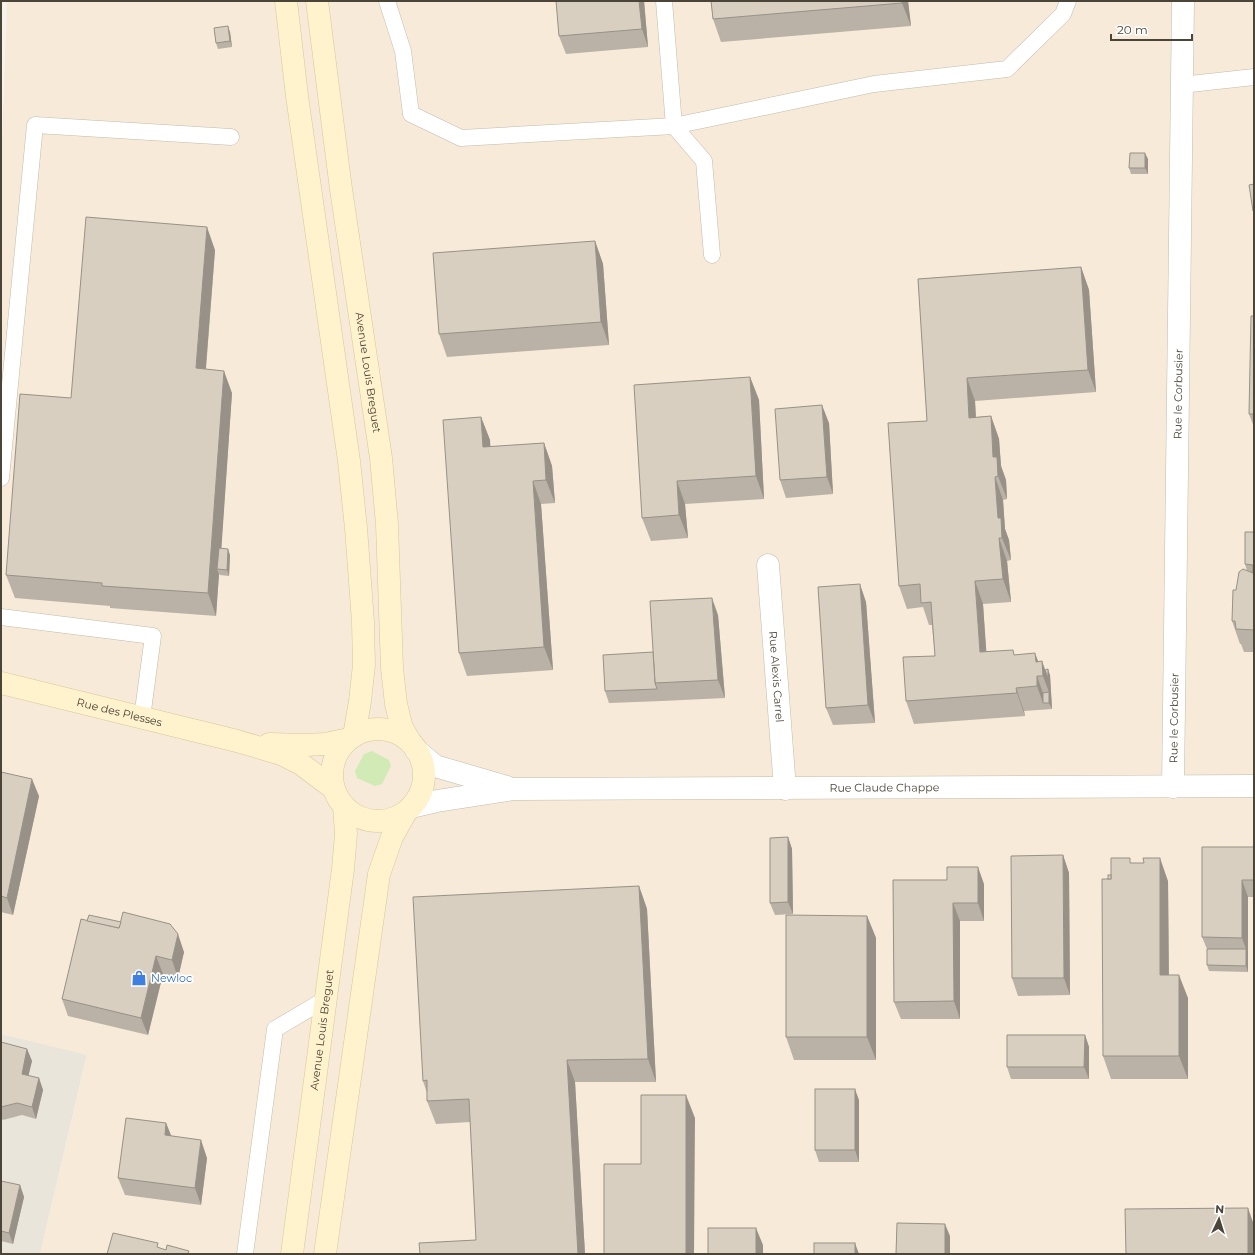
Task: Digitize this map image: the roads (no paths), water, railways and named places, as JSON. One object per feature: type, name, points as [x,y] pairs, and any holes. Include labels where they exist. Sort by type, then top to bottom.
[{"type":"street","points":[[286,1],[297,96],[350,461],[363,622],[364,665],[360,701],[352,737]]},
{"type":"street","name":"Avenue Louis Breguet","points":[[317,1],[341,189],[380,458],[387,524],[392,668],[396,704],[402,728],[414,747]]},
{"type":"street","name":"Rue le Corbusier","points":[[1173,787],[1183,1]]},
{"type":"street","name":"Rue Alexis Carrel","points":[[768,565],[785,789]]},
{"type":"street","name":"Rue des Plesses","points":[[1,683],[238,741],[281,754],[301,764],[338,797]]},
{"type":"street","points":[[325,1254],[379,874],[392,837],[408,810],[419,797],[424,779],[422,761],[414,747],[399,734],[384,730],[368,730],[352,737],[340,749],[334,761],[332,774],[338,797],[354,815],[367,820],[380,821],[394,819],[408,810]]},
{"type":"street","name":"Rue des Plesses","points":[[238,741],[306,745],[325,744],[352,737]]},
{"type":"street","name":"Rue Claude Chappe","points":[[414,747],[435,766],[514,789]]},
{"type":"street","name":"Rue Claude Chappe","points":[[408,810],[437,801],[514,789],[1254,786]]},
{"type":"street","name":"Avenue Louis Breguet","points":[[292,1254],[343,869],[346,834],[338,797]]},
{"type":"lane","points":[[386,1],[403,51],[411,114],[461,138],[674,126],[874,84],[1007,69],[1064,14],[1068,1]]},
{"type":"lane","points":[[664,1],[674,126],[704,161],[712,255]]},
{"type":"lane","points":[[1181,85],[1254,77]]},
{"type":"lane","points":[[1,478],[35,125],[231,137]]},
{"type":"lane","points":[[1,617],[153,636],[142,718]]},
{"type":"lane","points":[[245,1254],[275,1029],[326,999]]},
{"type":"place","name":"Newloc","points":[[139,978]]}]
